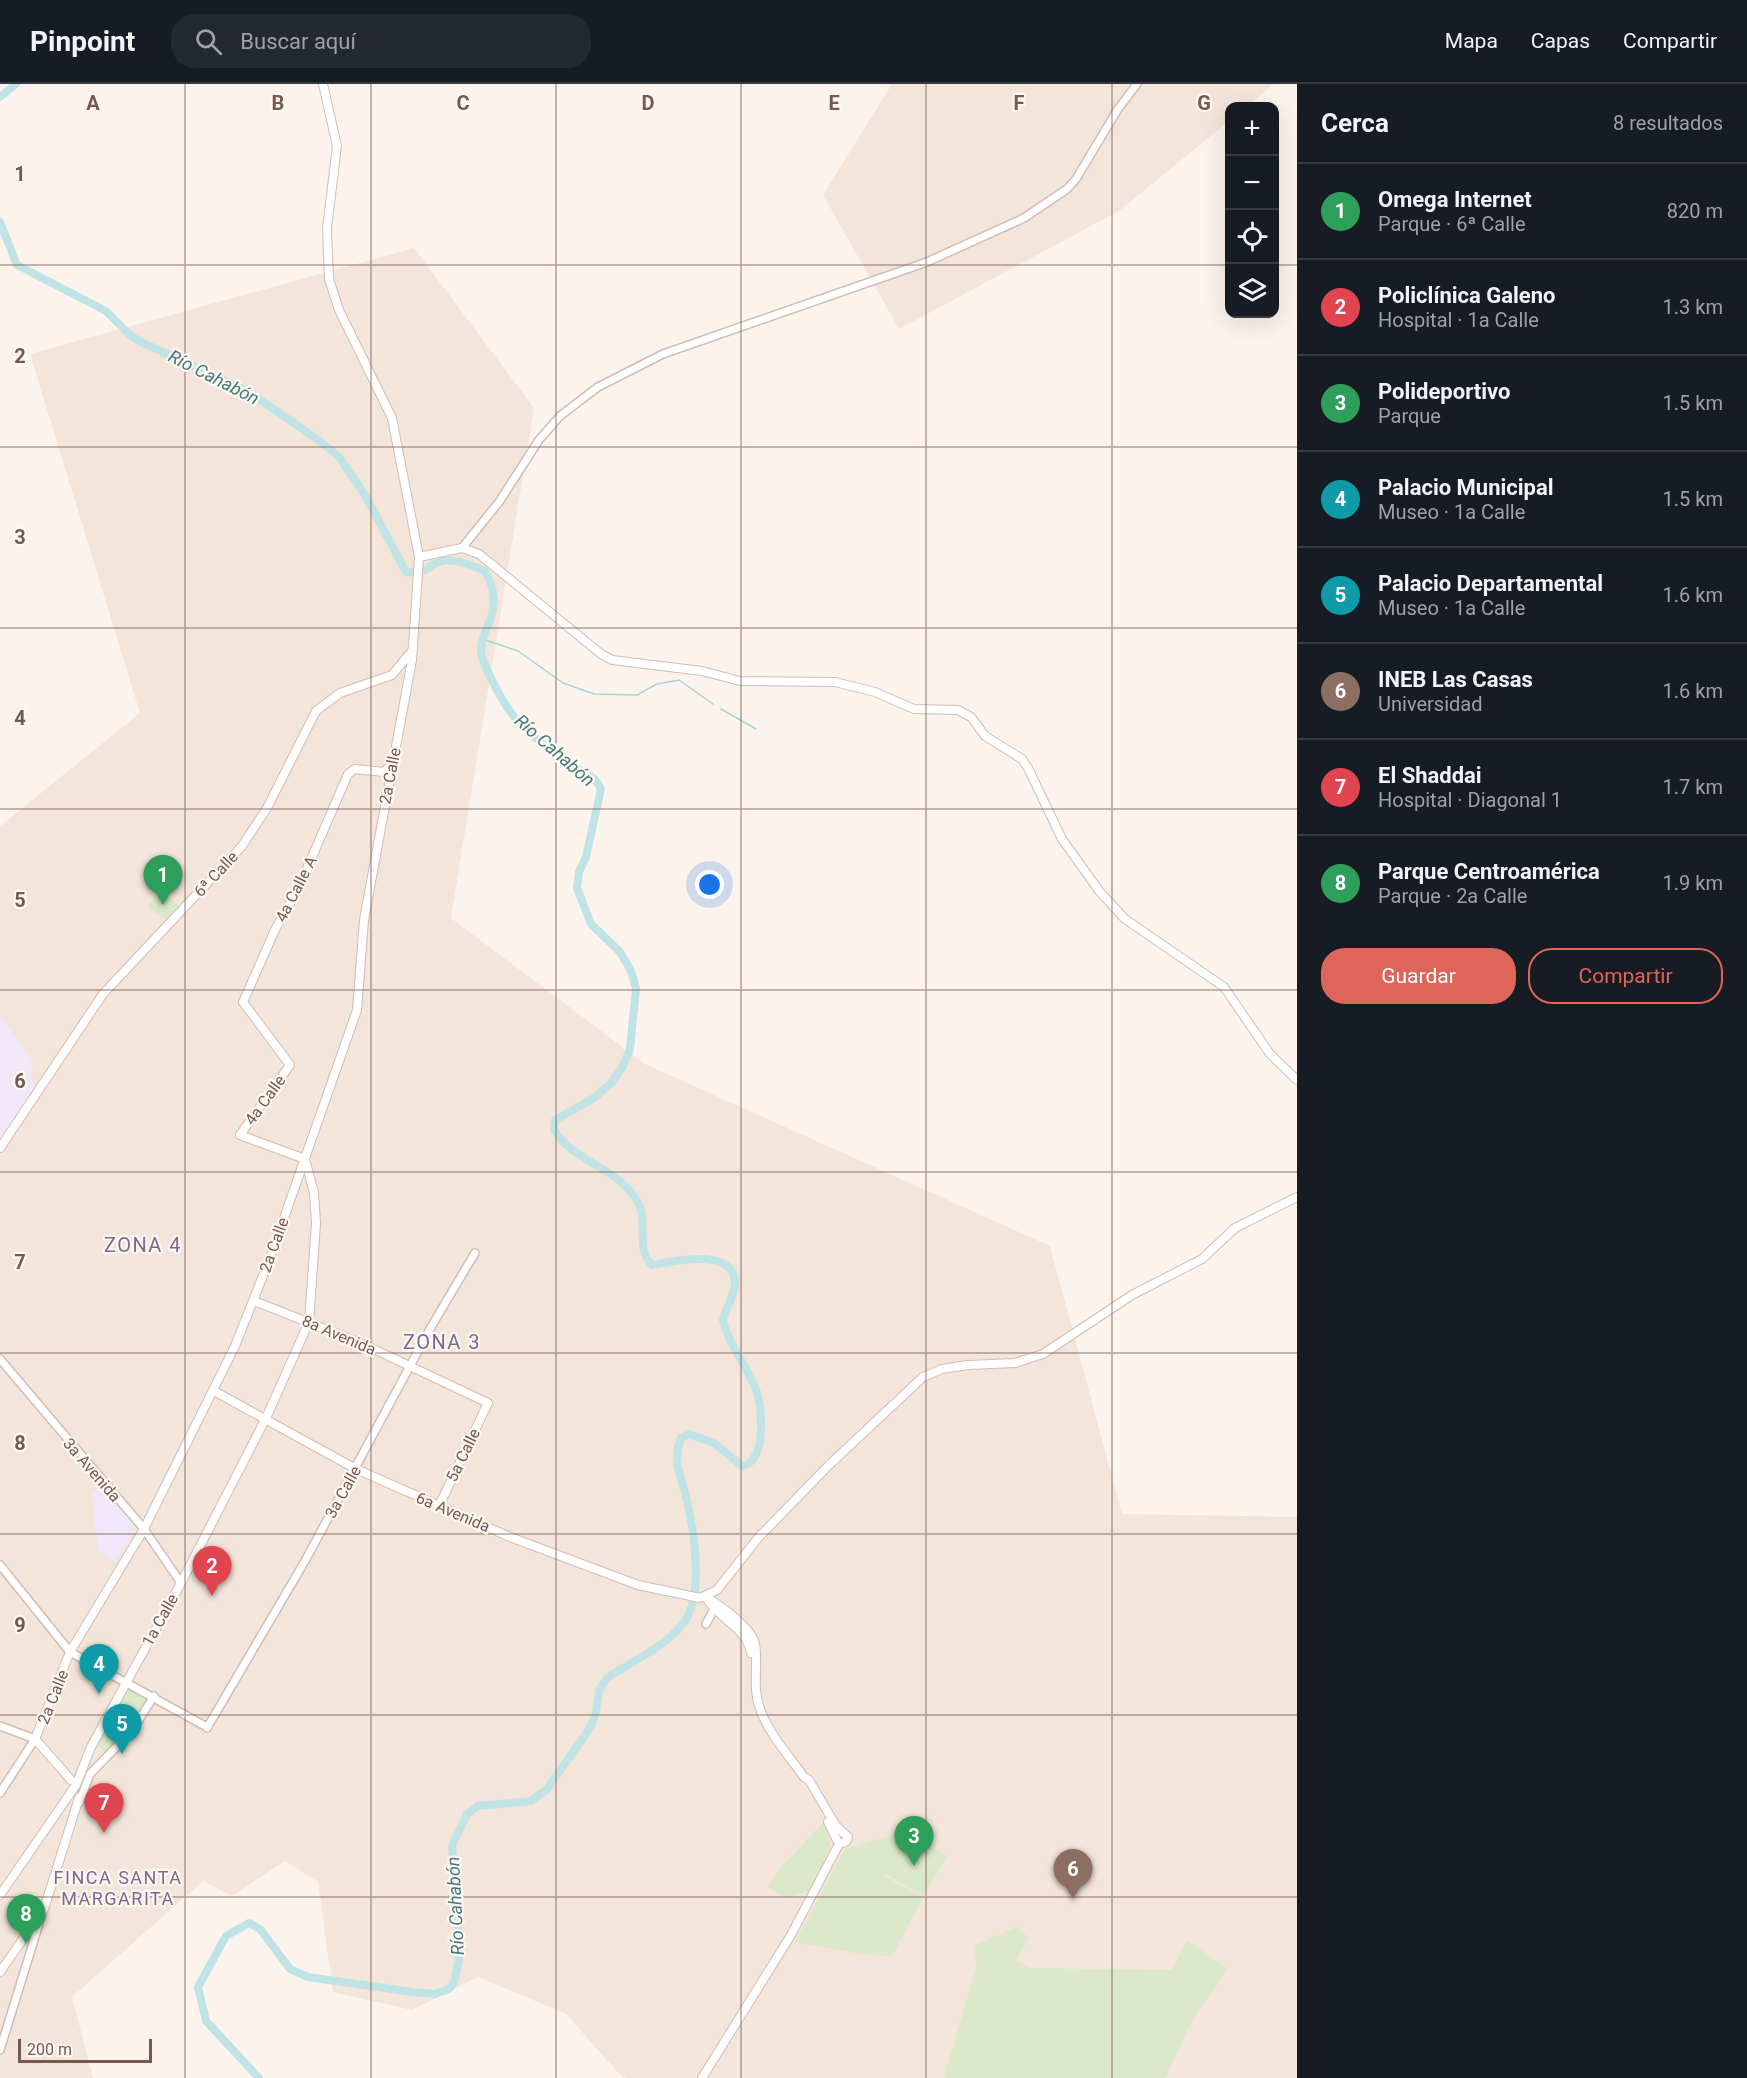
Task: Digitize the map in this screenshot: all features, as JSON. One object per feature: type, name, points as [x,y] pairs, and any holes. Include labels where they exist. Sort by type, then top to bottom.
[{"type":"main road","name":"2a Calle","points":[[36,1739],[70,1652],[144,1529],[214,1391],[254,1301],[357,1010],[364,920],[413,650],[419,560],[392,418],[339,310],[329,279],[327,228],[337,146],[323,84]]},
{"type":"main road","points":[[419,560],[462,548],[479,554],[601,654],[612,660],[702,671],[740,681],[835,682],[875,692],[914,709],[949,709],[965,713],[985,736],[1022,759],[1062,839],[1108,901],[1125,919],[1224,987],[1270,1054],[1297,1080]]},
{"type":"main road","points":[[409,679],[392,675],[413,650]]},
{"type":"main road","name":"6ª Calle","points":[[0,1148],[103,994],[242,846],[267,808],[316,711],[340,693],[392,675]]},
{"type":"main road","name":"4a Calle A","points":[[290,1065],[243,1002],[275,930],[299,887],[348,774],[355,769],[384,772],[391,765]]},
{"type":"main road","name":"4a Calle","points":[[290,1065],[240,1135],[305,1159]]},
{"type":"main road","name":"1a Calle","points":[[1,1891],[76,1785],[91,1747],[181,1583],[266,1418],[309,1322],[315,1235],[314,1193],[305,1159]]},
{"type":"main road","points":[[703,1598],[721,1586],[754,1543],[829,1465],[923,1377],[942,1369],[968,1365],[1016,1363],[1043,1354],[1134,1293],[1202,1259],[1235,1228],[1297,1197]]},
{"type":"main road","name":"8a Avenida","points":[[254,1301],[363,1344],[488,1403]]},
{"type":"main road","name":"6a Avenida","points":[[214,1391],[356,1469],[439,1506],[610,1575],[683,1595],[703,1598]]},
{"type":"main road","name":"5a Calle","points":[[439,1506],[488,1403]]},
{"type":"main road","points":[[702,2078],[791,1935],[838,1837],[804,1777],[774,1736],[761,1711],[747,1637],[703,1598]]},
{"type":"main road","points":[[703,1598],[718,1604],[750,1633],[755,1646],[754,1666]]},
{"type":"main road","points":[[36,1739],[71,1780]]},
{"type":"main road","points":[[0,1972],[44,1909],[79,1798]]},
{"type":"street","points":[[462,548],[499,502],[538,440],[560,416],[598,387],[663,354],[927,262],[1024,218],[1067,189],[1076,179],[1118,109],[1137,84]]},
{"type":"street","name":"3a Calle","points":[[154,1696],[206,1727],[356,1469],[474,1253]]},
{"type":"street","name":"3a Avenida","points":[[0,1359],[144,1529],[181,1583]]},
{"type":"street","points":[[0,1565],[70,1652],[154,1696],[132,1731],[90,1774],[77,1808]]},
{"type":"street","points":[[706,1624],[714,1609]]},
{"type":"street","points":[[0,1726],[36,1739]]},
{"type":"street","name":"2a Calle","points":[[0,1793],[36,1739]]},
{"type":"street","points":[[0,2050],[44,1909]]},
{"type":"shaded area","points":[[892,84],[1274,84],[1252,102],[1225,102],[1225,124],[1119,211],[899,329],[823,195]]},
{"type":"shaded area","points":[[414,248],[534,408],[451,918],[645,1064],[1050,1246],[1122,1514],[1297,1517],[1297,2078],[626,2078],[621,2076],[566,2014],[478,1977],[412,2010],[333,1992],[318,1882],[285,1861],[232,1896],[203,1881],[72,1997],[93,2078],[0,2078],[0,826],[140,713],[30,354]]},
{"type":"shaded area","points":[[0,1016],[32,1061],[31,1080],[39,1086],[0,1143]]},
{"type":"shaded area","points":[[102,1484],[137,1528],[115,1562],[98,1551],[92,1494]]},
{"type":"green space","points":[[162,891],[179,907],[166,920],[150,909],[148,904]]},
{"type":"green space","points":[[130,1688],[147,1696],[147,1699],[135,1721],[106,1752],[96,1745],[126,1689]]},
{"type":"green space","points":[[824,1822],[830,1851],[826,1865],[811,1890],[786,1898],[768,1887],[779,1869]]},
{"type":"green space","points":[[893,1835],[907,1836],[892,1857],[909,1835],[947,1856],[923,1896],[884,1873],[886,1877],[923,1897],[892,1956],[865,1955],[795,1942],[845,1849]]},
{"type":"green space","points":[[1017,1927],[1029,1938],[1016,1961],[1031,1968],[1172,1970],[1187,1940],[1227,1969],[1193,2019],[1165,2078],[944,2078],[977,1964],[973,1946]]},
{"type":"waterway","name":"Río Cahabón","points":[[0,97],[16,84]]},
{"type":"waterway","name":"Río Cahabón","points":[[0,222],[17,265],[106,311],[130,335],[141,342],[249,392],[339,457],[365,495],[406,572],[423,571],[447,560],[464,563],[485,571],[492,587],[494,601],[481,652],[499,692],[527,731],[591,777],[601,789],[586,857],[579,872],[577,888],[591,924],[620,952],[631,971],[636,988],[630,1049],[623,1066],[612,1082],[594,1098],[555,1120],[554,1129],[572,1149],[608,1172],[630,1191],[639,1204],[644,1251],[652,1265],[700,1259],[723,1263],[731,1270],[735,1285],[723,1320],[729,1338],[755,1387],[760,1406],[759,1444],[750,1462],[742,1466],[714,1443],[689,1434],[681,1438],[677,1462],[690,1513],[696,1564],[693,1599],[682,1625],[657,1647],[607,1678],[599,1690],[596,1713],[590,1728],[547,1789],[531,1801],[478,1806],[467,1814],[452,1846],[460,1953],[454,1983],[449,1989],[435,1994],[308,1977],[290,1969],[260,1929],[249,1923],[226,1936],[198,1987],[206,2021],[259,2078]]},
{"type":"waterway","points":[[482,639],[518,651],[563,683],[594,694],[637,695],[657,684],[679,680],[713,704]]},
{"type":"waterway","points":[[721,709],[756,729]]},
{"type":"place","name":"Omega Internet","points":[[163,905]]},
{"type":"place","name":"Policlínica Galeno","points":[[212,1596]]},
{"type":"place","name":"Palacio Municipal","points":[[99,1694]]},
{"type":"place","name":"Palacio Departamental","points":[[122,1754]]},
{"type":"place","name":"El Shaddai","points":[[104,1833]]},
{"type":"place","name":"Polideportivo","points":[[914,1866]]},
{"type":"place","name":"INEB Las Casas","points":[[1073,1899]]},
{"type":"place","name":"Parque Centroamérica","points":[[26,1944]]},
{"type":"district","name":"ZONA 4","points":[[143,1245]]},
{"type":"district","name":"ZONA 3","points":[[442,1342]]},
{"type":"district","name":"FINCA SANTA MARGARITA","points":[[118,1887]]}]
